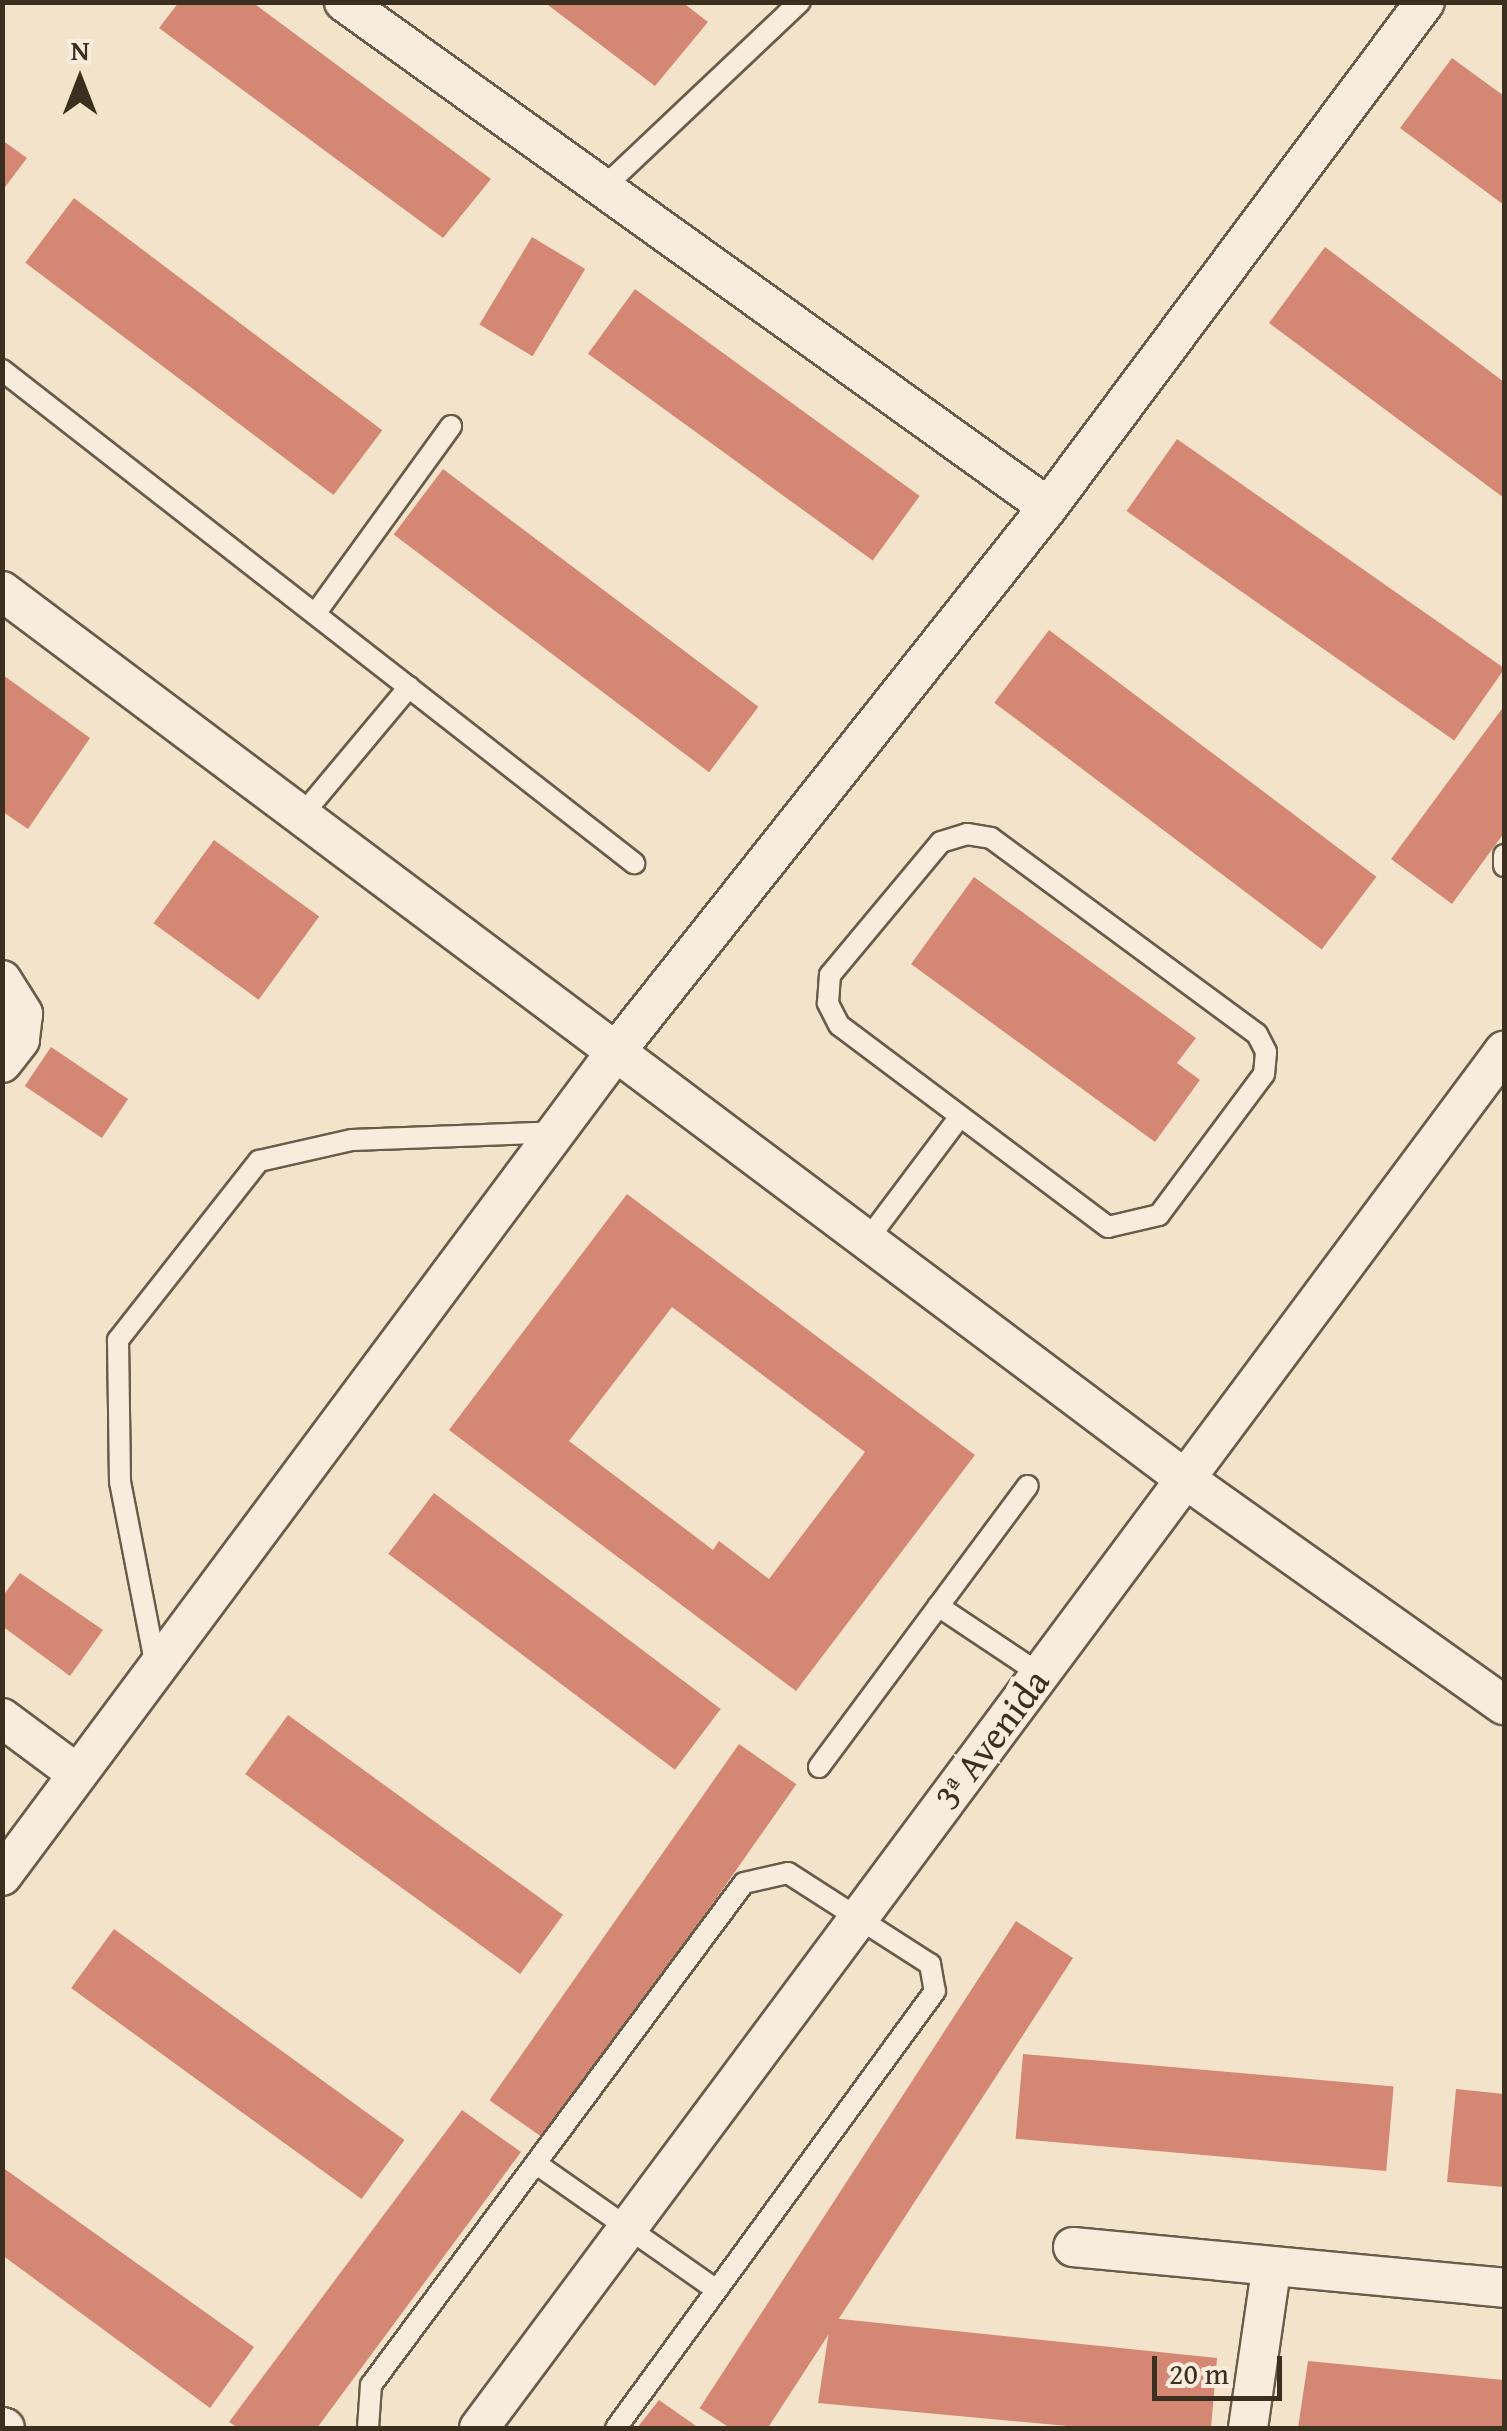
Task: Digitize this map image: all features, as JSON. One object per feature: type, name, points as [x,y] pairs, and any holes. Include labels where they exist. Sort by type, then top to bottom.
[{"type":"street","points":[[344,2],[1048,507]]},
{"type":"street","points":[[2,1876],[617,1050],[1048,507],[1425,2]]},
{"type":"street","points":[[2,591],[1184,1478],[1504,1705]]},
{"type":"street","points":[[2,980],[24,1014],[20,1040],[2,1063]]},
{"type":"street","name":"3ª Avenida","points":[[479,2428],[1184,1478],[1501,1063]]},
{"type":"street","points":[[2,1718],[76,1773]]},
{"type":"street","points":[[1072,2247],[1271,2271],[1504,2288]]},
{"type":"street","points":[[1248,2428],[1271,2271]]},
{"type":"lane","points":[[602,188],[800,2]]},
{"type":"lane","points":[[2,370],[634,863]]},
{"type":"lane","points":[[316,614],[451,426]]},
{"type":"lane","points":[[302,816],[409,687]]},
{"type":"lane","points":[[967,834],[991,838],[1257,1034],[1266,1052],[1252,1090],[1159,1215],[1138,1224],[1108,1227],[959,1118],[839,1025],[828,1003],[842,960],[941,842],[967,834]]},
{"type":"lane","points":[[1504,855],[1504,866]]},
{"type":"lane","points":[[868,1239],[959,1118]]},
{"type":"lane","points":[[156,1667],[120,1482],[118,1340],[259,1161],[352,1140],[556,1132]]},
{"type":"lane","points":[[819,1767],[1028,1486]]},
{"type":"lane","points":[[938,1606],[1040,1674]]},
{"type":"lane","points":[[368,2428],[371,2384],[538,2165],[744,1883],[788,1873],[855,1922],[930,1964],[935,1992],[712,2287],[616,2428]]},
{"type":"lane","points":[[538,2165],[712,2287]]},
{"type":"building","points":[[179,2],[252,2],[491,179],[443,238],[159,28]]},
{"type":"building","points":[[544,2],[682,2],[708,22],[655,86]]},
{"type":"building","points":[[1452,58],[1504,96],[1504,205],[1400,128]]},
{"type":"building","points":[[2,140],[27,158],[2,191]]},
{"type":"building","points":[[74,198],[382,430],[334,495],[25,263]]},
{"type":"building","points":[[532,237],[585,269],[533,356],[479,324]]},
{"type":"building","points":[[1325,247],[1504,382],[1504,498],[1269,323]]},
{"type":"building","points":[[635,289],[920,496],[873,561],[588,354]]},
{"type":"building","points":[[1177,439],[1504,668],[1454,741],[1127,511]]},
{"type":"building","points":[[443,469],[758,707],[709,772],[394,534]]},
{"type":"building","points":[[1049,630],[1376,877],[1322,949],[994,703]]},
{"type":"building","points":[[3,675],[90,738],[28,829],[3,812]]},
{"type":"building","points":[[1504,706],[1504,833],[1452,904],[1391,859]]},
{"type":"building","points":[[214,840],[319,916],[259,1000],[153,923]]},
{"type":"building","points":[[974,877],[1196,1038],[1177,1063],[1200,1080],[1155,1142],[911,964]]},
{"type":"building","points":[[51,1047],[128,1099],[102,1138],[25,1086]]},
{"type":"building","points":[[627,1194],[975,1455],[796,1691],[449,1430]],"holes":[[[672,1307],[865,1452],[769,1579],[719,1541],[713,1550],[569,1441]]]},
{"type":"building","points":[[434,1493],[721,1709],[675,1770],[388,1554]]},
{"type":"building","points":[[20,1573],[103,1630],[70,1676],[2,1626],[2,1597]]},
{"type":"building","points":[[288,1715],[563,1915],[520,1974],[245,1774]]},
{"type":"building","points":[[739,1744],[796,1784],[547,2140],[489,2100]]},
{"type":"building","points":[[1016,1921],[1073,1958],[768,2428],[730,2428],[700,2408]]},
{"type":"building","points":[[114,1929],[404,2140],[362,2199],[71,1988]]},
{"type":"building","points":[[1023,2054],[1394,2086],[1386,2171],[1016,2139]]},
{"type":"building","points":[[1456,2089],[1504,2094],[1504,2187],[1447,2182]]},
{"type":"building","points":[[462,2110],[521,2152],[317,2428],[238,2428],[229,2422]]},
{"type":"building","points":[[2,2167],[254,2347],[210,2408],[2,2255]]},
{"type":"building","points":[[831,2318],[1217,2358],[1211,2428],[1089,2428],[818,2403]]},
{"type":"building","points":[[1308,2361],[1504,2380],[1504,2428],[1298,2428]]},
{"type":"building","points":[[659,2400],[699,2428],[637,2428]]}]
